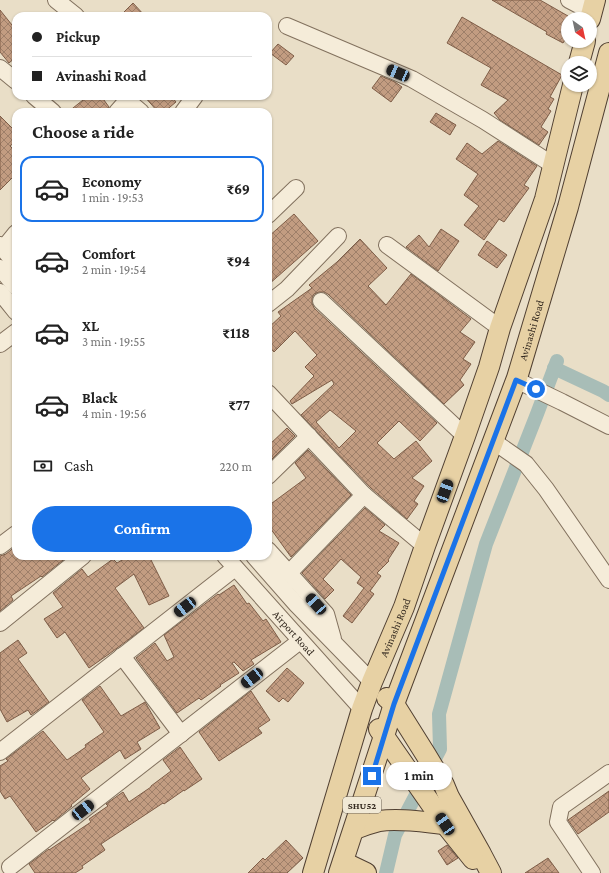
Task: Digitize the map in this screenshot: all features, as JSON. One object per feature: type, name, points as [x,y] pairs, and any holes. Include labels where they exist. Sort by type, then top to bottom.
[{"type":"main road","name":"Avinashi Road","points":[[351,869],[355,829],[394,704],[516,380],[568,207],[609,53]]},
{"type":"main road","name":"Avinashi Road","points":[[313,873],[362,709],[404,607],[489,367],[500,328],[545,199],[571,92]]},
{"type":"main road","points":[[372,682],[394,704],[426,755],[444,785],[449,797],[491,873]]},
{"type":"main road","points":[[362,709],[384,736],[441,819],[484,873]]},
{"type":"main road","points":[[355,829],[388,820],[410,821],[441,819]]},
{"type":"street","points":[[56,0],[71,12]]},
{"type":"street","points":[[569,0],[592,11]]},
{"type":"street","points":[[287,26],[412,79],[483,120],[553,165]]},
{"type":"street","points":[[0,68],[12,78]]},
{"type":"street","points":[[39,100],[48,108]]},
{"type":"street","points":[[125,103],[134,108]]},
{"type":"street","points":[[272,211],[296,188]]},
{"type":"street","points":[[272,301],[287,289],[338,236]]},
{"type":"street","points":[[12,237],[1,247],[12,259]]},
{"type":"street","points":[[387,244],[500,328]]},
{"type":"street","points":[[0,268],[12,282]]},
{"type":"street","points":[[0,292],[12,307]]},
{"type":"street","points":[[321,301],[465,436]]},
{"type":"street","points":[[0,344],[12,335]]},
{"type":"street","points":[[516,380],[609,426]]},
{"type":"street","points":[[272,396],[364,495],[425,546]]},
{"type":"street","points":[[272,472],[309,436]]},
{"type":"street","points":[[493,441],[526,464],[546,489],[609,580]]},
{"type":"street","points":[[289,573],[364,495]]},
{"type":"street","points":[[0,546],[12,537]]},
{"type":"street","points":[[272,554],[326,614],[334,642]]},
{"type":"street","points":[[0,623],[77,560]]},
{"type":"street","name":"Airport Road","points":[[258,560],[297,604],[372,682]]},
{"type":"street","points":[[0,752],[122,656],[230,562]]},
{"type":"street","name":"Airport Road","points":[[230,562],[362,709]]},
{"type":"street","points":[[10,867],[300,641]]},
{"type":"street","points":[[122,656],[181,734]]},
{"type":"street","points":[[592,873],[558,822],[560,807],[609,773]]},
{"type":"building","points":[[492,0],[540,0],[561,12],[561,42],[546,34],[547,32]]},
{"type":"building","points":[[133,3],[141,12],[124,12]]},
{"type":"building","points":[[0,10],[12,25],[12,60],[9,63],[0,52]]},
{"type":"building","points":[[462,17],[561,74],[550,97],[554,99],[548,109],[551,111],[541,127],[548,132],[539,145],[500,120],[494,113],[508,100],[481,85],[491,68],[447,43]]},
{"type":"building","points":[[278,44],[294,56],[286,65],[272,54],[272,51]]},
{"type":"building","points":[[381,76],[402,87],[391,102],[372,88]]},
{"type":"building","points":[[83,100],[104,100],[109,107],[109,108],[73,108]]},
{"type":"building","points":[[148,100],[174,100],[176,102],[169,108],[154,108]]},
{"type":"building","points":[[436,113],[456,125],[450,135],[430,122]]},
{"type":"building","points":[[0,116],[12,128],[12,144],[10,146],[12,148],[12,178],[0,190]]},
{"type":"building","points":[[498,141],[537,166],[524,185],[529,188],[504,222],[499,219],[484,240],[464,225],[479,206],[464,195],[478,174],[456,159],[467,143],[482,154]]},
{"type":"building","points":[[294,214],[318,241],[272,281],[272,233]]},
{"type":"building","points":[[441,229],[459,241],[438,271],[406,247],[419,235],[429,247]]},
{"type":"building","points":[[360,239],[387,268],[368,286],[386,305],[411,274],[471,319],[460,332],[475,342],[463,359],[471,364],[460,380],[464,385],[444,404],[328,294],[319,292],[314,294],[312,298],[314,308],[437,423],[420,441],[399,421],[377,443],[394,459],[416,441],[432,461],[412,478],[424,486],[414,501],[418,504],[407,519],[371,488],[301,415],[334,384],[332,380],[292,404],[290,401],[314,376],[305,367],[317,355],[295,331],[274,352],[272,350],[272,324],[281,316],[278,312],[312,288],[309,285],[337,262]],"holes":[[[330,410],[356,431],[339,448],[316,422]]]},
{"type":"building","points":[[487,241],[507,255],[497,268],[478,255]]},
{"type":"building","points":[[287,428],[295,436],[272,459],[272,442]]},
{"type":"building","points":[[308,450],[351,495],[291,557],[272,531],[272,503],[306,478],[295,463]]},
{"type":"building","points":[[365,508],[385,525],[379,531],[399,543],[388,560],[389,561],[377,573],[381,576],[370,591],[374,594],[352,623],[343,616],[364,588],[357,583],[361,577],[341,559],[323,579],[334,590],[325,599],[302,573]]},
{"type":"building","points":[[12,549],[12,560],[63,560],[42,577],[41,576],[11,596],[13,600],[0,611],[0,556],[6,554]]},
{"type":"building","points":[[112,560],[117,563],[122,560],[151,560],[169,596],[149,605],[134,574],[115,588],[144,628],[89,668],[65,632],[57,638],[44,619],[63,607],[53,593],[82,569],[88,577]]},
{"type":"building","points":[[234,585],[247,604],[249,603],[263,621],[266,619],[281,642],[251,660],[254,664],[243,671],[234,662],[232,663],[239,673],[220,685],[221,686],[201,700],[199,698],[177,713],[136,658],[155,643],[167,661],[174,657],[164,635],[218,594],[219,595]]},
{"type":"building","points":[[18,640],[27,653],[18,659],[49,702],[31,715],[28,710],[7,722],[0,709],[0,653]]},
{"type":"building","points":[[287,668],[304,683],[288,702],[283,698],[279,702],[266,691]]},
{"type":"building","points":[[100,686],[121,716],[145,702],[160,728],[137,742],[141,749],[125,759],[120,750],[81,778],[90,789],[54,821],[53,820],[36,832],[10,796],[5,799],[0,791],[0,766],[8,761],[6,759],[43,731],[67,760],[86,747],[85,745],[104,732],[82,700]]},
{"type":"building","points":[[251,691],[270,720],[258,728],[262,733],[219,761],[199,732]]},
{"type":"building","points":[[180,747],[202,779],[101,844],[105,850],[82,866],[83,868],[75,873],[35,873],[29,864],[49,849],[91,822],[89,819],[108,806],[106,804],[123,792],[129,802],[171,771],[163,760]]},
{"type":"building","points":[[609,791],[609,812],[578,834],[568,820]]},
{"type":"building","points":[[286,840],[303,858],[287,873],[248,873],[263,858],[265,860]]},
{"type":"building","points":[[447,845],[458,858],[447,865],[438,851]]},
{"type":"building","points":[[548,858],[559,873],[525,873]]},
{"type":"waterway","points":[[386,873],[395,835],[440,749],[439,714],[486,544],[557,361]]},
{"type":"waterway","points":[[554,368],[609,395]]},
{"type":"route","points":[[372,776],[394,704],[516,380],[536,389]]}]
